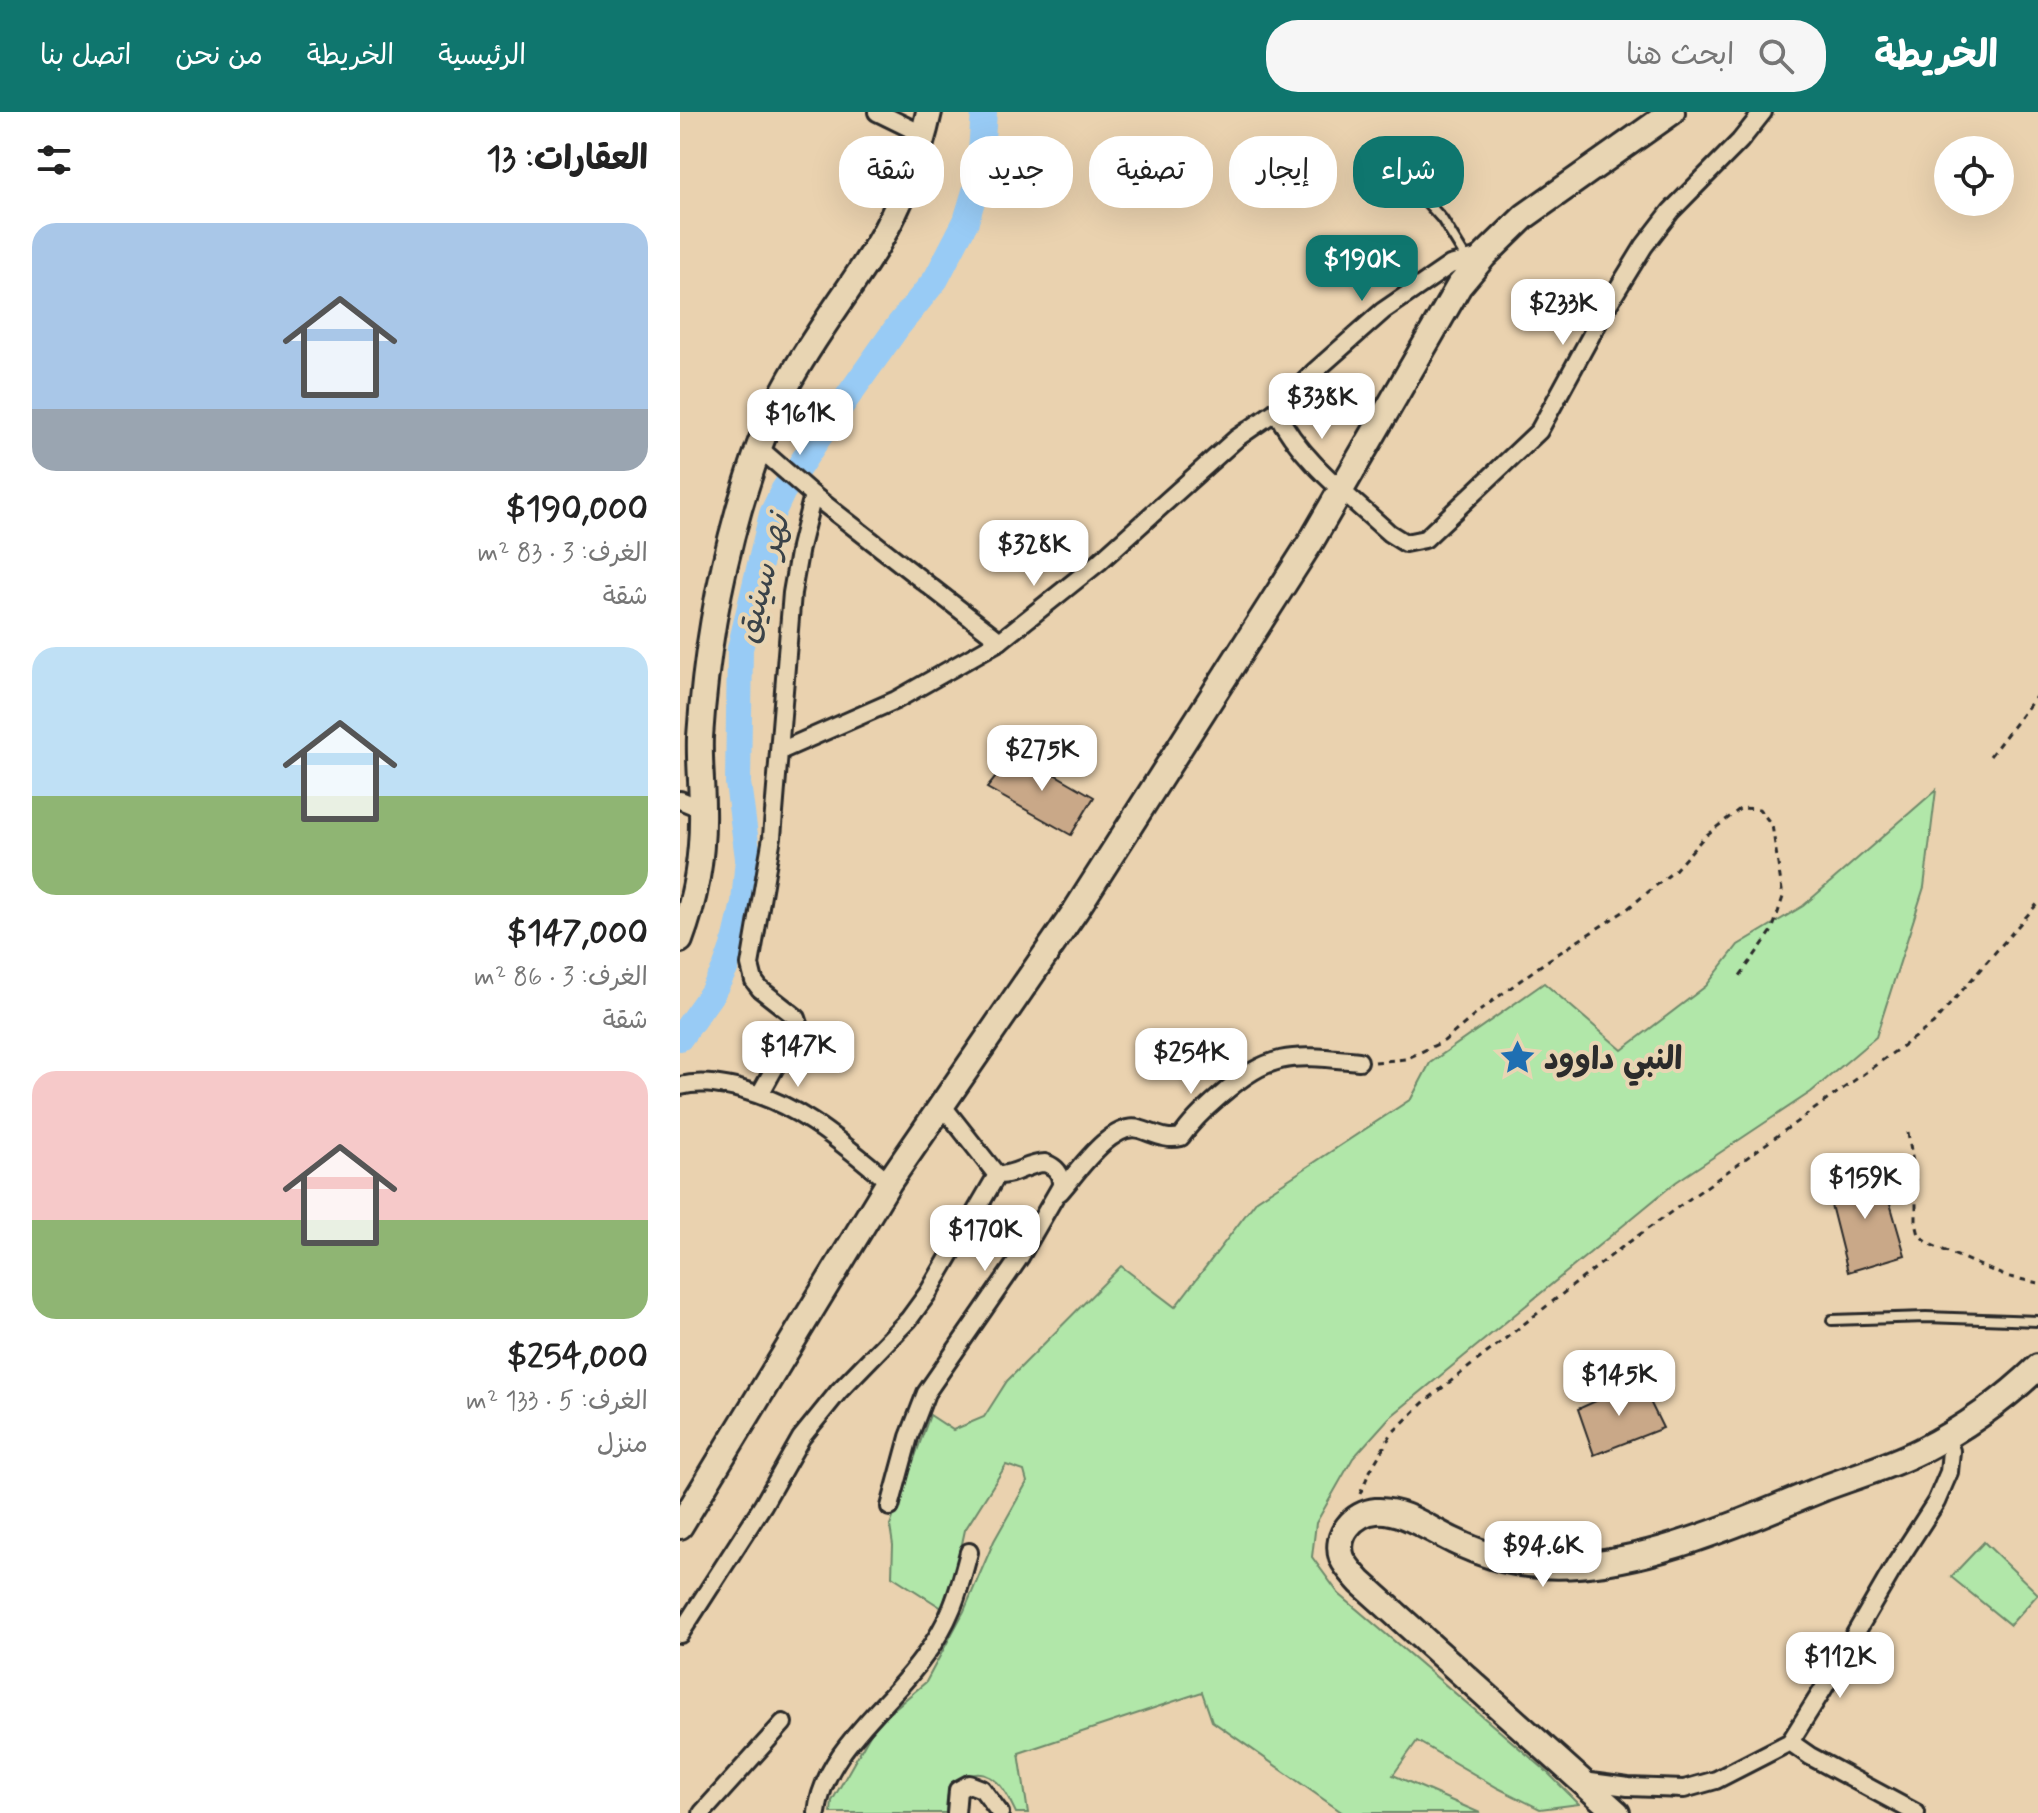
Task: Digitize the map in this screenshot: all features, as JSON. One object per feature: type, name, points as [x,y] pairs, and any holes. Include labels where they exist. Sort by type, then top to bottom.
[{"type":"street","points":[[680,940],[692,908],[699,875],[691,804],[710,642],[723,574],[765,453],[778,402],[805,354],[877,245],[903,193],[927,124],[877,112]]},
{"type":"street","points":[[780,751],[896,700],[1000,641],[1099,562],[1237,438],[1276,411],[1314,372],[1383,311],[1429,278],[1475,257],[1525,216],[1672,112]]},
{"type":"street","points":[[1276,411],[1300,448],[1389,533],[1405,543],[1425,539],[1539,431],[1606,308],[1644,246],[1671,211],[1740,141],[1763,112]]},
{"type":"street","points":[[680,1526],[889,1182],[1076,910],[1342,490],[1475,257]]},
{"type":"street","points":[[765,453],[1000,641]]},
{"type":"street","points":[[760,1094],[799,1024],[791,1013],[754,981],[750,965],[772,837],[792,593],[808,490]]},
{"type":"street","points":[[890,1507],[909,1437],[926,1393],[1020,1257],[1058,1194],[1100,1148],[1119,1130],[1133,1127],[1167,1138],[1181,1137],[1214,1101],[1258,1066],[1286,1058],[1359,1061]]},
{"type":"street","points":[[680,1086],[710,1083],[760,1094],[789,1107],[830,1133],[889,1182]]},
{"type":"street","points":[[942,1105],[997,1175]]},
{"type":"street","points":[[997,1175],[1045,1163],[1058,1171],[1062,1179],[1058,1194]]},
{"type":"street","points":[[680,1634],[763,1505],[801,1438],[839,1391],[909,1319],[928,1293],[997,1175]]},
{"type":"street","points":[[1617,1813],[1360,1582],[1342,1558],[1341,1538],[1348,1524],[1366,1513],[1388,1511],[1499,1559],[1562,1567],[1590,1566],[1655,1550],[1743,1520],[1918,1453],[2012,1392],[2038,1367]]},
{"type":"street","points":[[1581,1781],[1684,1789],[1716,1780],[1790,1742],[1936,1502],[1949,1472],[1951,1451],[1946,1437]]},
{"type":"street","points":[[817,1813],[824,1783],[850,1742],[896,1693],[951,1616],[969,1552]]},
{"type":"street","points":[[702,1813],[783,1723]]},
{"type":"street","points":[[1790,1742],[1916,1813]]},
{"type":"street","points":[[956,1813],[958,1790],[969,1784],[982,1789],[1000,1813]]},
{"type":"lane","points":[[1432,208],[1475,257]]},
{"type":"lane","points":[[1832,1320],[1926,1317],[2038,1321]]},
{"type":"path","points":[[1990,756],[2038,694]]},
{"type":"path","points":[[1359,1061],[1406,1059],[1444,1041],[1544,963],[1626,910],[1674,871],[1704,837],[1741,808],[1759,809],[1772,825],[1783,897],[1772,931],[1737,980]]},
{"type":"path","points":[[1348,1524],[1369,1473],[1392,1433],[1423,1403],[1621,1248],[1933,1024],[2038,903]]},
{"type":"path","points":[[1908,1132],[1919,1235],[1929,1244],[2005,1276],[2038,1283]]},
{"type":"green space","points":[[1936,790],[1924,887],[1876,1037],[1811,1092],[1676,1182],[1389,1418],[1353,1458],[1316,1523],[1312,1557],[1339,1594],[1544,1769],[1579,1804],[1540,1809],[1417,1741],[1393,1775],[1480,1813],[1343,1813],[1212,1721],[1202,1692],[1019,1753],[1028,1813],[1016,1813],[999,1784],[990,1777],[978,1774],[966,1776],[955,1783],[947,1796],[946,1813],[831,1813],[832,1801],[876,1724],[926,1682],[964,1611],[994,1541],[1027,1482],[1024,1471],[1006,1465],[965,1530],[953,1585],[942,1608],[892,1576],[890,1526],[930,1415],[953,1430],[984,1417],[1007,1381],[1121,1266],[1175,1307],[1257,1200],[1411,1099],[1430,1063],[1544,983],[1622,1050],[1706,986],[1738,945],[1803,906]]},
{"type":"green space","points":[[1984,1542],[2038,1594],[2010,1625],[1951,1577]]},
{"type":"building","points":[[1016,752],[1094,797],[1071,835],[987,788]]},
{"type":"building","points":[[1859,1170],[1879,1175],[1885,1186],[1905,1255],[1848,1272],[1828,1193],[1836,1191],[1841,1179]]},
{"type":"building","points":[[1640,1381],[1663,1428],[1594,1455],[1578,1409]]},
{"type":"waterway","name":"نهر سينيق","points":[[680,1038],[725,969],[744,903],[748,858],[738,783],[740,649],[772,514],[783,491],[814,444],[898,326],[936,279],[966,221],[979,178],[984,112]]},
{"type":"place","name":"النبي داوود","points":[[1518,1058]]}]
